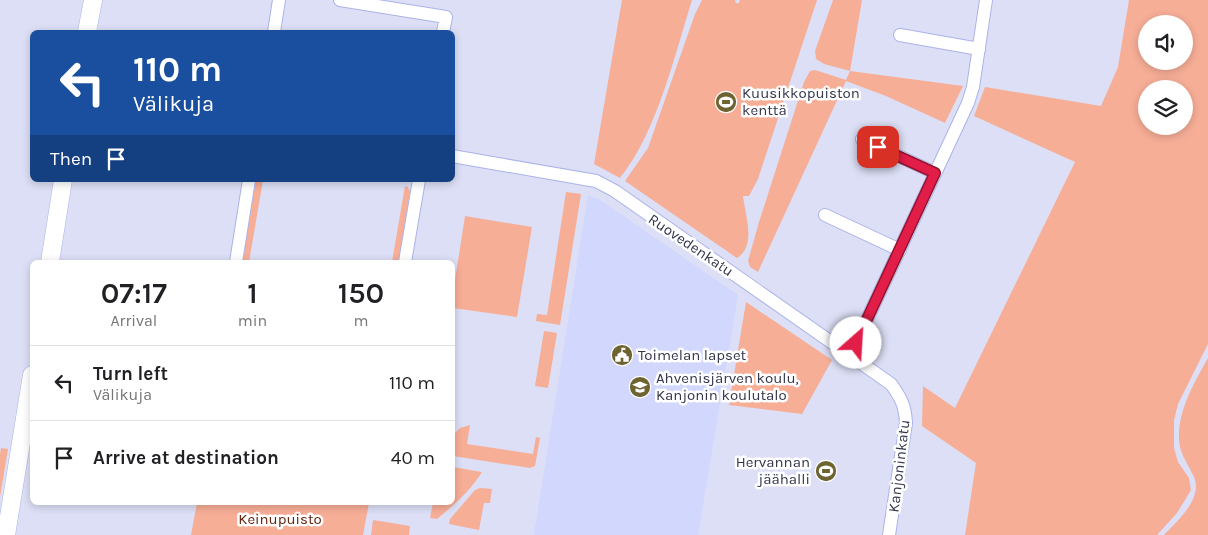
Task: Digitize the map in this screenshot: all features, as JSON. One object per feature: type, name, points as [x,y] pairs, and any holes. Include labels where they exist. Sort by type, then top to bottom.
[{"type":"main road","points":[[87,30],[93,0]]},
{"type":"main road","points":[[50,260],[63,182]]},
{"type":"main road","points":[[6,535],[30,387]]},
{"type":"street","points":[[274,30],[279,0]]},
{"type":"street","points":[[340,0],[446,17],[444,30]]},
{"type":"street","points":[[847,353],[856,343],[971,95],[986,0]]},
{"type":"street","points":[[900,35],[979,49]]},
{"type":"street","points":[[862,139],[935,173]]},
{"type":"street","name":"Ruovedenkatu","points":[[455,157],[596,181],[615,191],[891,384],[901,398]]},
{"type":"street","points":[[236,260],[249,182]]},
{"type":"street","points":[[405,260],[419,182]]},
{"type":"street","points":[[825,215],[900,250]]},
{"type":"street","name":"Kanjoninkatu","points":[[889,535],[906,423],[906,410],[901,398]]},
{"type":"shaded area","name":"Ahvenisjärven koulu, Kanjonin koulutalo","points":[[588,195],[600,200],[738,295],[698,535],[534,535]]},
{"type":"green space","points":[[622,0],[692,0],[671,69],[654,116],[644,139],[620,178],[594,164]]},
{"type":"green space","name":"Kuusikkopuiston kenttä","points":[[702,0],[735,0],[736,3],[739,3],[740,0],[817,0],[758,179],[749,196],[743,196],[748,238],[747,246],[737,258],[625,181],[648,148],[695,14]]},
{"type":"green space","points":[[833,0],[862,0],[850,71],[824,64],[816,59],[815,51]]},
{"type":"green space","points":[[1129,0],[1208,0],[1208,344],[1178,404],[1174,420],[1174,448],[1178,462],[1189,478],[1191,490],[1177,513],[1157,535],[965,535],[976,463],[922,426],[923,386],[955,408],[1075,162],[974,116],[985,87],[1101,106],[1118,67]]},
{"type":"green space","points":[[815,70],[846,80],[850,71],[963,86],[945,123],[886,96],[846,81],[758,272],[750,267],[748,261],[804,82],[810,71]]},
{"type":"green space","points":[[256,182],[263,182],[249,260],[242,260]]},
{"type":"green space","points":[[405,186],[408,187],[410,192],[399,260],[392,260]]},
{"type":"green space","points":[[566,192],[581,194],[560,325],[536,321],[537,314],[547,315]]},
{"type":"green space","points":[[465,216],[532,227],[517,317],[455,308],[455,280]]},
{"type":"green space","points":[[746,302],[832,360],[802,414],[729,405]]},
{"type":"green space","points":[[544,331],[557,333],[548,388],[535,386]]},
{"type":"green space","points":[[1208,358],[1208,535],[1164,535],[1189,507],[1196,490],[1192,473],[1180,448],[1179,427],[1188,396]]},
{"type":"green space","points":[[470,425],[467,444],[533,454],[536,437],[540,438],[535,466],[530,468],[455,456],[455,433],[460,428]]},
{"type":"green space","points":[[1,448],[8,449],[0,497],[0,454]]},
{"type":"green space","points":[[455,467],[482,472],[467,492],[455,503]]},
{"type":"green space","points":[[480,488],[492,489],[490,503],[484,503],[479,530],[449,524],[450,519],[475,490]]},
{"type":"green space","name":"Keinupuisto","points":[[196,505],[369,505],[363,535],[191,535]]},
{"type":"green space","points":[[433,505],[453,505],[437,519],[430,518]]},
{"type":"green space","points":[[373,520],[410,526],[409,535],[371,535]]},
{"type":"place","name":"Kuusikkopuiston kenttä","points":[[726,102]]},
{"type":"place","name":"Toimelan lapset","points":[[622,355]]},
{"type":"place","name":"Ahvenisjärven koulu, Kanjonin koulutalo","points":[[640,387]]},
{"type":"place","name":"Hervannan jäähalli","points":[[826,471]]},
{"type":"route","points":[[856,343],[935,173],[878,147]]}]
